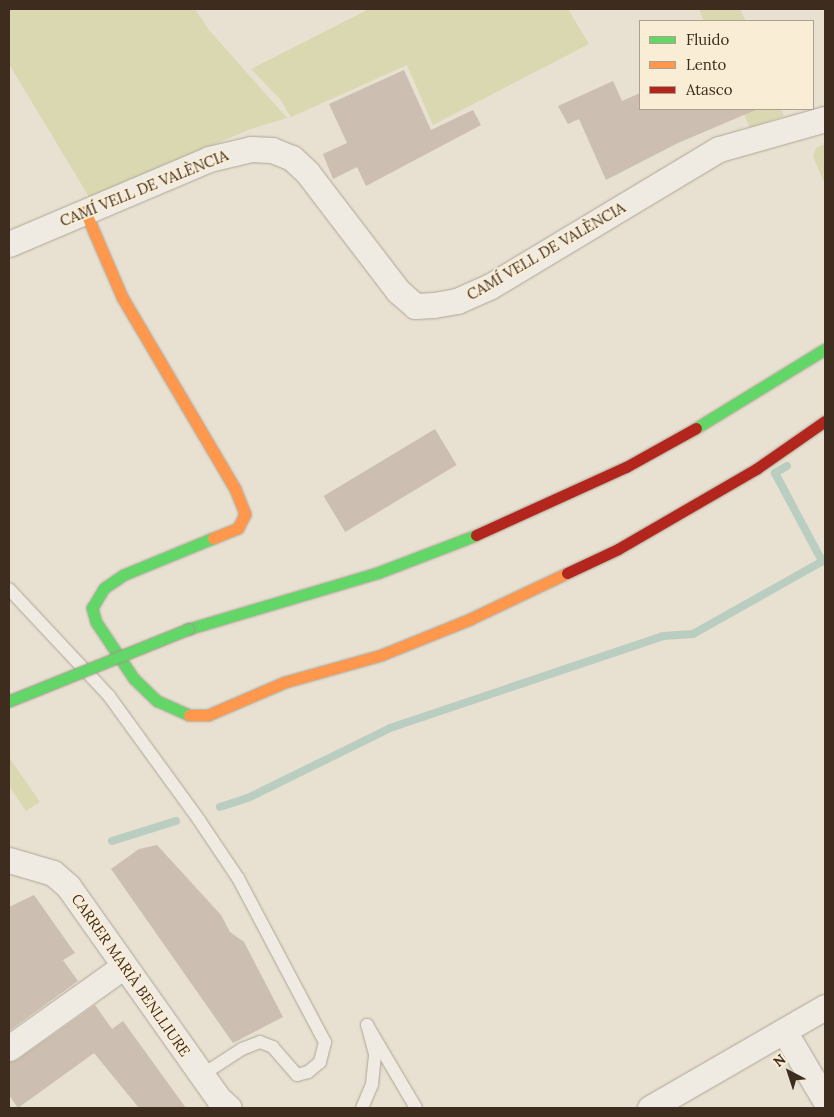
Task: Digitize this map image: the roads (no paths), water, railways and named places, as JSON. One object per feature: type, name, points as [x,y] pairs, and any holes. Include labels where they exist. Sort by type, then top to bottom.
[{"type":"street","name":"CAMÍ VELL DE VALÈNCIA","points":[[9,244],[209,159],[251,149],[272,150],[292,158],[307,172],[398,291],[415,306],[434,305],[457,301],[488,287],[719,149],[825,119]]},
{"type":"street","points":[[85,211],[122,297],[235,489],[245,514],[238,528],[123,575],[104,588],[92,608],[96,622],[134,679],[157,700],[184,715],[208,715],[285,682],[381,655],[470,620],[618,550],[756,469],[825,422]]},
{"type":"street","points":[[9,701],[188,629],[377,573],[504,523],[618,471],[683,436],[825,349]]},
{"type":"street","name":"CARRER MARIÀ BENLLIURE","points":[[13,861],[53,873],[68,886],[202,1075],[218,1105]]},
{"type":"street","points":[[9,1048],[124,966]]},
{"type":"street","points":[[650,1108],[825,1006]]},
{"type":"street","points":[[784,1031],[825,1100]]},
{"type":"lane","points":[[9,589],[109,696],[199,820],[238,878],[325,1042],[320,1062],[297,1075],[273,1047],[260,1042],[242,1049],[202,1075]]},
{"type":"lane","points":[[362,1108],[372,1084],[375,1054],[368,1025],[416,1108]]},
{"type":"waterway","points":[[787,466],[775,473],[822,561]]},
{"type":"waterway","points":[[220,807],[248,798],[390,728],[663,636],[693,634],[825,560]]},
{"type":"waterway","points":[[112,841],[176,821]]}]
